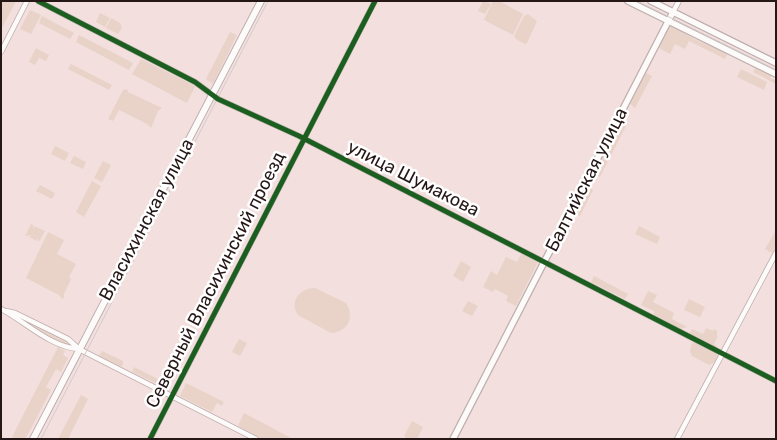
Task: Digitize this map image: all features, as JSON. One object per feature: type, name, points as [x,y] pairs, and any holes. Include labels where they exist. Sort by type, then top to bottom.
[{"type":"highway","name":"Власихинская улица","points":[[33,439],[261,1]]},
{"type":"main road","points":[[628,1],[776,74]]},
{"type":"main road","points":[[642,8],[646,1]]},
{"type":"main road","points":[[651,1],[776,63]]},
{"type":"main road","name":"Балтийская улица","points":[[454,439],[673,12]]},
{"type":"street","points":[[1,52],[28,1]]},
{"type":"street","name":"улица Шумакова","points":[[38,1],[195,82],[218,98],[304,139],[776,381]]},
{"type":"street","name":"Северный Власихинский проезд","points":[[150,439],[375,1]]},
{"type":"street","name":"Балтийская улица","points":[[673,12],[679,1]]},
{"type":"street","points":[[677,439],[776,254]]},
{"type":"street","points":[[4,310],[68,340],[79,349],[256,439]]},
{"type":"shaded area","points":[[1,1],[16,1],[1,30]]},
{"type":"shaded area","points":[[483,1],[491,4],[485,14],[478,11]]},
{"type":"shaded area","points":[[493,1],[499,1],[523,14],[513,35],[484,20]]},
{"type":"shaded area","points":[[30,10],[41,15],[31,34],[20,29]]},
{"type":"shaded area","points":[[100,13],[110,18],[105,27],[96,22]]},
{"type":"shaded area","points":[[528,14],[537,21],[525,44],[514,36],[524,16]]},
{"type":"shaded area","points":[[42,16],[74,33],[70,39],[39,23]]},
{"type":"shaded area","points":[[111,18],[120,23],[122,28],[118,34],[106,28]]},
{"type":"shaded area","points":[[674,26],[694,39],[728,53],[725,59],[689,41],[685,49],[675,44],[670,54],[659,48],[669,27]]},
{"type":"shaded area","points":[[230,32],[237,35],[213,84],[206,79]]},
{"type":"shaded area","points":[[79,35],[133,63],[129,70],[76,42]]},
{"type":"shaded area","points":[[36,48],[49,55],[46,61],[39,58],[35,65],[29,62]]},
{"type":"shaded area","points":[[141,59],[193,85],[195,87],[187,103],[132,74]]},
{"type":"shaded area","points":[[71,64],[112,85],[109,90],[68,69]]},
{"type":"shaded area","points":[[756,67],[772,74],[770,78],[776,80],[776,84],[753,72]]},
{"type":"shaded area","points":[[741,69],[767,82],[764,90],[737,77]]},
{"type":"shaded area","points":[[646,73],[652,76],[635,108],[630,104]]},
{"type":"shaded area","points":[[127,89],[128,92],[162,108],[158,111],[151,128],[147,124],[119,110],[113,121],[108,119],[123,90]]},
{"type":"shaded area","points":[[621,121],[627,124],[600,177],[594,173]]},
{"type":"shaded area","points":[[55,146],[69,153],[65,161],[51,154]]},
{"type":"shaded area","points":[[74,156],[86,162],[83,169],[70,163]]},
{"type":"shaded area","points":[[103,161],[111,165],[102,182],[94,178]]},
{"type":"shaded area","points":[[92,181],[101,186],[84,217],[76,212]]},
{"type":"shaded area","points":[[40,185],[55,193],[52,199],[36,191]]},
{"type":"shaded area","points":[[590,187],[593,190],[580,216],[574,213],[587,188]]},
{"type":"shaded area","points":[[31,224],[34,231],[34,226],[45,231],[39,242],[37,237],[37,241],[29,237],[32,235],[25,236]]},
{"type":"shaded area","points":[[639,226],[660,237],[657,244],[635,234]]},
{"type":"shaded area","points":[[776,230],[776,247],[772,253],[765,249]]},
{"type":"shaded area","points":[[48,232],[64,240],[57,254],[76,264],[69,277],[71,279],[62,299],[59,295],[26,278]]},
{"type":"shaded area","points":[[521,254],[538,262],[516,306],[506,301],[508,296],[495,289],[493,292],[483,287],[491,271],[497,275],[506,257],[517,262]]},
{"type":"shaded area","points":[[461,261],[471,267],[463,282],[453,276]]},
{"type":"shaded area","points":[[594,276],[628,294],[625,299],[591,282]]},
{"type":"shaded area","points":[[315,288],[346,303],[349,308],[350,318],[346,327],[342,330],[331,333],[298,315],[295,300],[305,290]]},
{"type":"shaded area","points":[[648,291],[657,295],[653,302],[674,313],[672,319],[687,327],[680,329],[654,315],[654,311],[641,305]]},
{"type":"shaded area","points":[[689,299],[705,307],[700,317],[684,310]]},
{"type":"shaded area","points":[[468,301],[478,306],[472,316],[462,311]]},
{"type":"shaded area","points":[[34,324],[69,342],[67,345],[32,327]]},
{"type":"shaded area","points":[[706,328],[717,331],[717,338],[714,344],[717,346],[716,348],[689,334],[692,329],[703,334]]},
{"type":"shaded area","points":[[239,339],[247,343],[240,356],[232,352]]},
{"type":"shaded area","points":[[692,343],[715,353],[718,356],[715,362],[709,365],[692,356],[690,351]]},
{"type":"shaded area","points":[[58,347],[65,351],[63,355],[68,358],[61,372],[56,369],[46,387],[51,390],[26,438],[16,439],[12,437]]},
{"type":"shaded area","points":[[102,351],[123,361],[123,365],[121,367],[99,356]]},
{"type":"shaded area","points":[[134,367],[170,385],[168,389],[132,372]]},
{"type":"shaded area","points":[[186,383],[224,402],[222,406],[217,403],[212,412],[180,396]]},
{"type":"shaded area","points":[[81,395],[88,399],[68,439],[58,439]]},
{"type":"shaded area","points":[[244,413],[293,439],[262,439],[238,426]]},
{"type":"shaded area","points":[[412,421],[423,427],[417,439],[408,439],[404,436]]},
{"type":"tram line","points":[[41,439],[268,1]]},
{"type":"tram line","points":[[637,1],[776,70]]},
{"type":"cycle path","points":[[38,1],[195,82],[218,99],[299,136],[776,381]]},
{"type":"cycle path","points":[[150,439],[375,1]]}]
